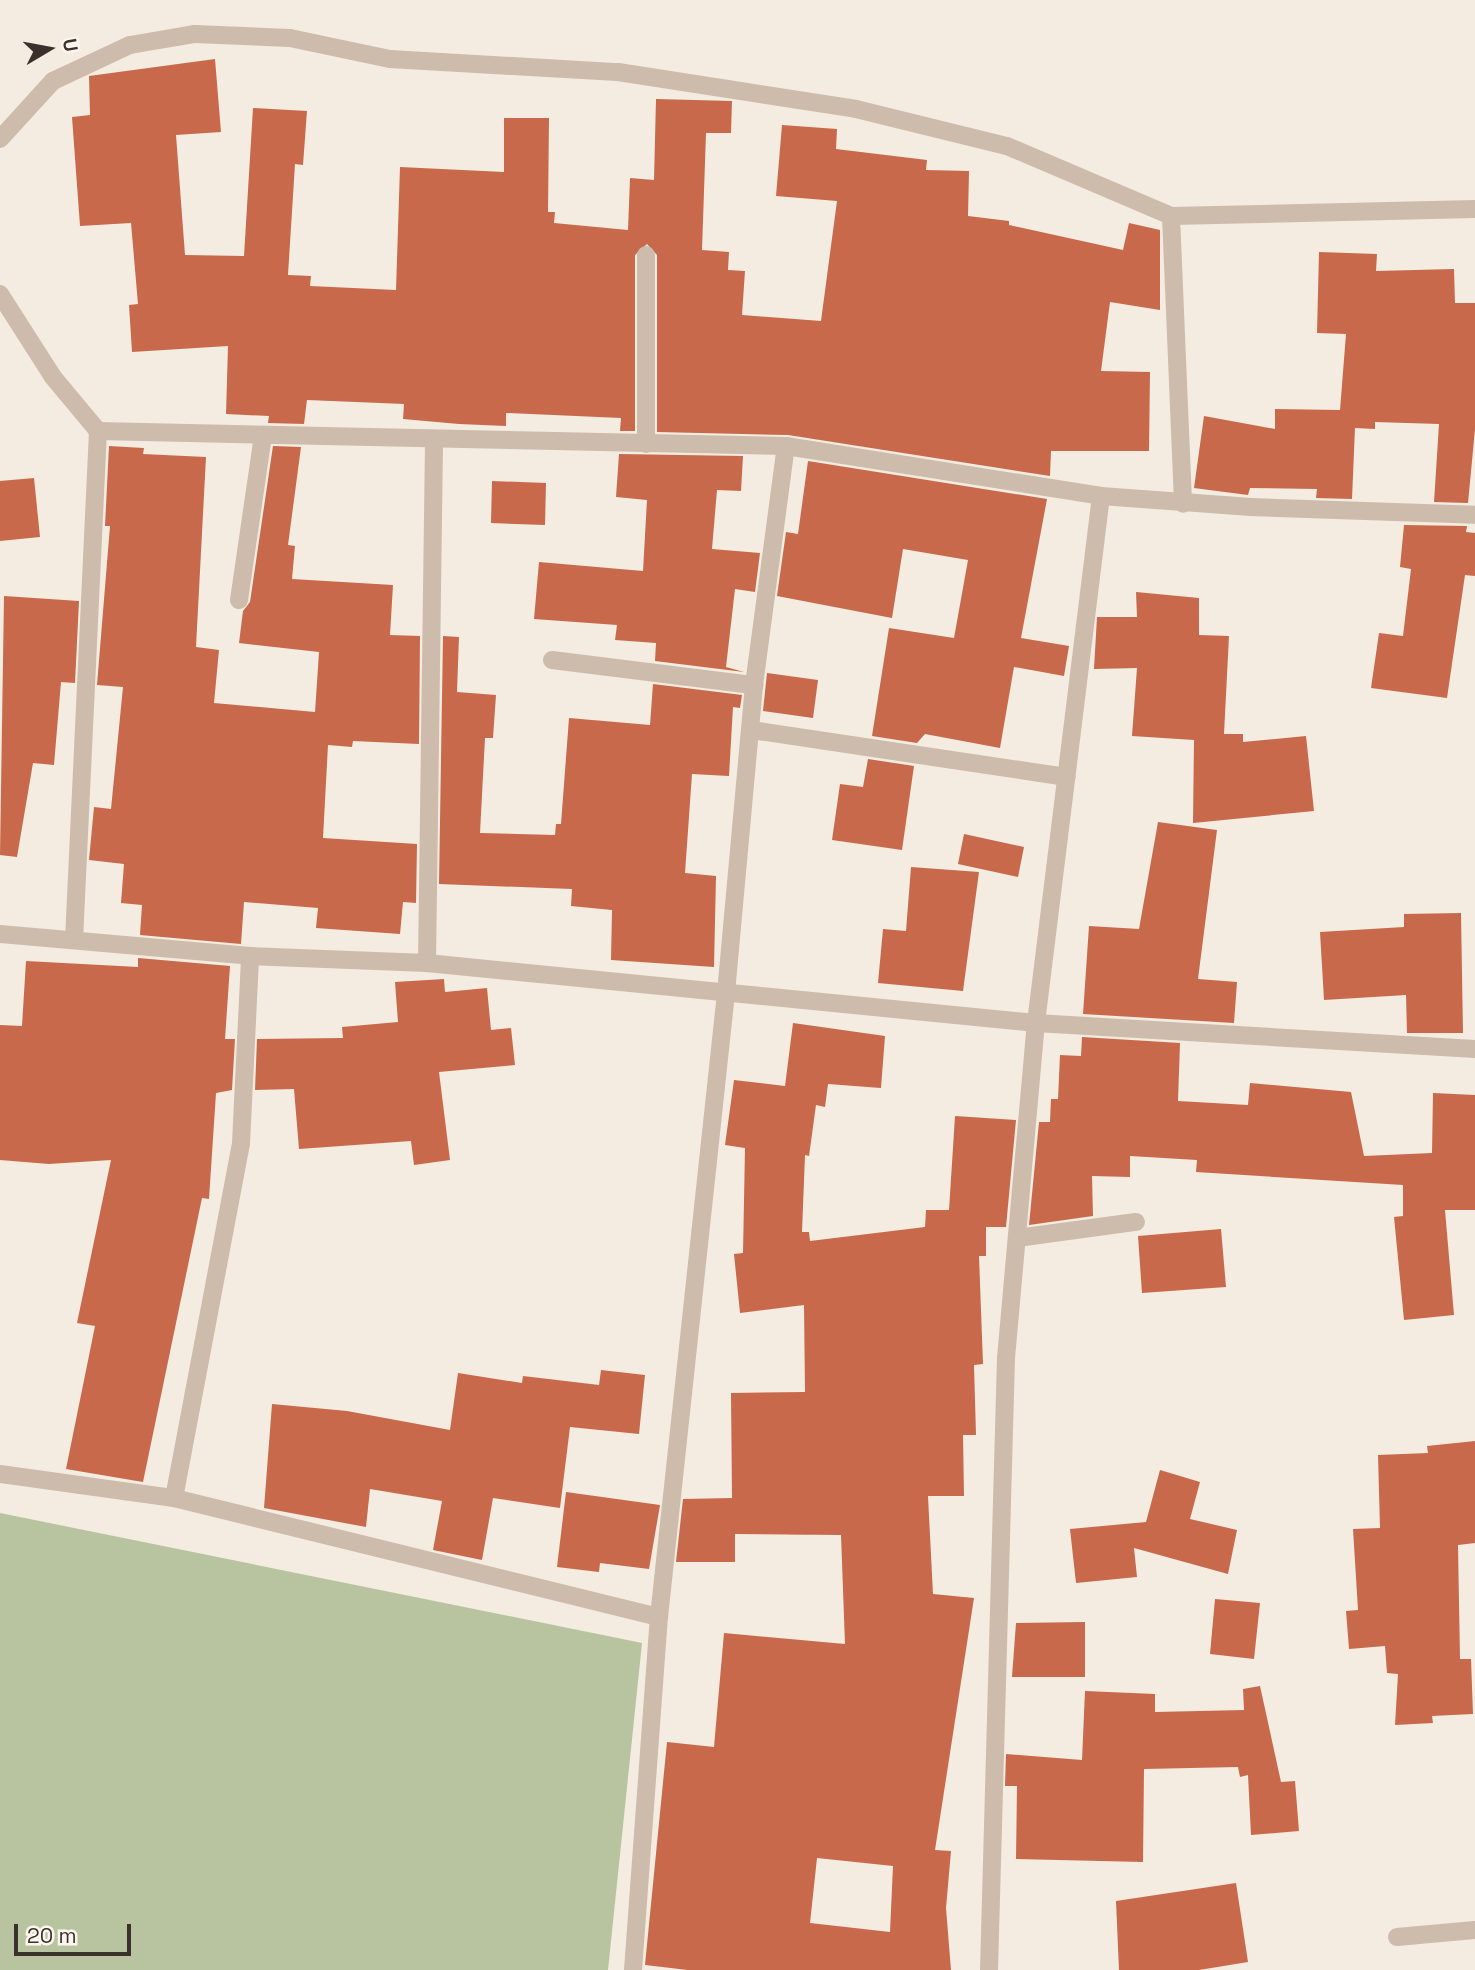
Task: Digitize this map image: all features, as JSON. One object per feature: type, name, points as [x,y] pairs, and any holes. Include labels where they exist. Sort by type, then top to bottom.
[{"type":"street","points":[[0,139],[53,81],[130,45],[195,34],[290,38],[390,59],[618,72],[856,109],[1007,146],[1171,216],[1475,209]]},
{"type":"street","points":[[1171,216],[1183,504]]},
{"type":"street","points":[[646,255],[646,443]]},
{"type":"street","points":[[0,294],[53,377],[97,431],[74,940]]},
{"type":"street","points":[[97,431],[786,446],[1101,496],[1183,504],[1475,515]]},
{"type":"street","points":[[239,600],[263,435]]},
{"type":"street","points":[[427,963],[435,439]]},
{"type":"street","points":[[633,1970],[659,1617],[726,993],[754,685],[786,446]]},
{"type":"street","points":[[989,1970],[1006,1358],[1035,1023],[1101,496]]},
{"type":"street","points":[[552,660],[754,685]]},
{"type":"street","points":[[752,730],[1067,777]]},
{"type":"street","points":[[0,934],[250,956],[427,963],[1035,1023],[1475,1049]]},
{"type":"street","points":[[174,1498],[241,1143],[250,956]]},
{"type":"street","points":[[1017,1238],[1136,1222]]},
{"type":"street","points":[[0,1475],[174,1498],[659,1617]]},
{"type":"street","points":[[1396,1937],[1475,1930]]},
{"type":"green space","points":[[0,1513],[642,1643],[608,1970],[0,1970]]},
{"type":"building","points":[[215,59],[221,132],[176,135],[185,255],[244,256],[253,108],[307,111],[303,165],[295,164],[288,275],[311,276],[310,286],[396,290],[400,167],[504,172],[504,118],[549,118],[548,212],[555,212],[554,223],[628,230],[630,178],[654,180],[656,99],[732,101],[731,133],[706,133],[702,250],[729,252],[728,270],[745,271],[742,315],[821,321],[837,201],[776,196],[782,125],[837,129],[836,149],[927,160],[926,170],[969,171],[968,216],[1009,221],[1009,225],[1123,250],[1129,223],[1160,230],[1160,310],[1110,302],[1101,371],[1150,372],[1149,451],[1051,451],[1050,476],[788,435],[657,432],[657,255],[647,244],[635,255],[635,431],[620,431],[621,418],[506,413],[506,426],[403,419],[404,404],[307,400],[304,424],[268,423],[269,416],[226,414],[228,346],[132,352],[129,305],[138,304],[131,223],[80,226],[72,117],[90,115],[89,76]]},
{"type":"building","points":[[1319,252],[1377,254],[1376,271],[1454,269],[1455,303],[1475,303],[1475,429],[1468,503],[1434,502],[1439,424],[1375,422],[1375,429],[1355,428],[1352,499],[1316,498],[1317,489],[1250,488],[1248,495],[1194,488],[1204,416],[1275,429],[1275,409],[1340,410],[1346,334],[1317,333]]},
{"type":"building","points":[[109,446],[144,448],[143,454],[206,457],[196,647],[219,650],[214,703],[315,712],[319,652],[239,643],[243,611],[250,602],[273,446],[301,447],[288,545],[295,546],[292,579],[393,585],[390,635],[420,636],[419,744],[353,741],[352,747],[328,745],[323,838],[417,844],[416,903],[403,902],[400,934],[316,928],[318,908],[244,902],[241,944],[140,935],[142,905],[121,903],[124,864],[89,860],[94,807],[111,809],[123,687],[97,685],[110,526],[105,526]]},
{"type":"building","points":[[619,454],[743,456],[741,491],[717,490],[712,549],[760,553],[755,592],[735,589],[726,667],[744,672],[655,661],[656,643],[615,640],[617,625],[534,619],[539,562],[643,571],[647,500],[616,497]]},
{"type":"building","points":[[808,461],[1047,499],[1021,638],[1069,646],[1064,676],[1014,667],[1000,748],[925,734],[917,743],[872,736],[889,628],[954,638],[968,560],[903,549],[892,618],[777,596],[786,532],[798,534]]},
{"type":"building","points":[[34,478],[40,537],[0,541],[0,481]]},
{"type":"building","points":[[492,481],[546,483],[545,525],[491,523]]},
{"type":"building","points":[[1404,525],[1467,526],[1466,532],[1475,533],[1475,576],[1465,575],[1447,698],[1371,688],[1379,633],[1403,636],[1411,569],[1400,567]]},
{"type":"building","points":[[1136,592],[1199,598],[1199,635],[1229,636],[1224,734],[1243,734],[1243,742],[1306,736],[1314,811],[1193,823],[1194,740],[1132,736],[1137,668],[1094,669],[1097,617],[1137,617]]},
{"type":"building","points":[[4,596],[79,601],[75,683],[61,682],[54,765],[33,763],[17,857],[0,855]]},
{"type":"building","points":[[443,636],[459,637],[457,692],[496,695],[493,738],[485,738],[480,833],[555,835],[556,824],[561,824],[569,718],[650,725],[653,684],[742,695],[740,708],[733,707],[729,776],[692,774],[685,873],[716,876],[714,967],[611,960],[612,910],[571,906],[572,889],[439,884]]},
{"type":"building","points":[[767,673],[818,680],[813,718],[763,711]]},
{"type":"building","points":[[868,759],[914,766],[902,850],[832,840],[840,784],[863,787]]},
{"type":"building","points":[[1158,822],[1217,830],[1198,979],[1237,982],[1234,1023],[1083,1014],[1089,926],[1139,929]]},
{"type":"building","points":[[964,834],[1024,847],[1018,877],[958,864]]},
{"type":"building","points":[[911,867],[979,872],[963,991],[878,983],[883,929],[906,931]]},
{"type":"building","points":[[1461,913],[1463,1033],[1407,1033],[1406,995],[1324,1000],[1320,932],[1404,927],[1404,914]]},
{"type":"building","points":[[138,958],[230,966],[225,1039],[235,1039],[232,1090],[216,1093],[209,1199],[202,1198],[143,1482],[66,1469],[95,1326],[77,1323],[111,1160],[49,1164],[0,1160],[0,1025],[22,1026],[26,961],[138,967]]},
{"type":"building","points":[[444,979],[445,992],[487,988],[491,1030],[511,1028],[515,1065],[439,1072],[450,1160],[414,1165],[411,1141],[299,1149],[294,1089],[255,1090],[257,1039],[343,1038],[342,1027],[398,1022],[395,982]]},
{"type":"building","points":[[793,1023],[885,1036],[881,1088],[828,1084],[825,1107],[816,1105],[809,1156],[805,1155],[802,1232],[809,1232],[810,1241],[925,1227],[926,1210],[949,1210],[955,1116],[1016,1120],[1006,1227],[986,1227],[986,1256],[979,1256],[983,1364],[974,1365],[976,1435],[963,1435],[964,1496],[928,1496],[933,1594],[974,1598],[935,1850],[951,1851],[946,1908],[951,1970],[688,1970],[645,1965],[667,1742],[714,1747],[724,1633],[845,1644],[841,1535],[735,1534],[735,1562],[676,1562],[683,1499],[732,1498],[731,1393],[805,1392],[804,1305],[740,1313],[734,1254],[743,1253],[745,1148],[725,1145],[734,1080],[785,1086]],"holes":[[[817,1858],[893,1866],[890,1932],[810,1923]]]},
{"type":"building","points":[[1082,1037],[1180,1043],[1178,1101],[1248,1105],[1250,1083],[1351,1092],[1364,1156],[1432,1153],[1433,1093],[1475,1095],[1475,1210],[1445,1210],[1454,1315],[1404,1320],[1394,1217],[1403,1216],[1403,1185],[1196,1172],[1197,1160],[1130,1156],[1130,1177],[1092,1176],[1093,1216],[1029,1225],[1039,1122],[1050,1122],[1051,1099],[1058,1099],[1060,1055],[1081,1056]]},
{"type":"building","points":[[1221,1229],[1226,1287],[1142,1293],[1138,1236]]},
{"type":"building","points":[[601,1370],[645,1375],[639,1434],[570,1427],[560,1508],[493,1498],[482,1560],[433,1550],[442,1501],[370,1489],[366,1527],[264,1508],[272,1404],[347,1411],[450,1430],[458,1373],[522,1383],[523,1376],[599,1385]]},
{"type":"building","points":[[1475,1441],[1475,1543],[1458,1545],[1460,1659],[1471,1659],[1473,1714],[1432,1716],[1433,1723],[1395,1725],[1398,1674],[1387,1673],[1385,1646],[1349,1649],[1346,1611],[1358,1610],[1353,1529],[1380,1528],[1378,1455],[1428,1453],[1427,1446]]},
{"type":"building","points":[[1160,1470],[1200,1482],[1190,1519],[1237,1530],[1228,1574],[1134,1548],[1137,1577],[1076,1583],[1070,1529],[1146,1522]]},
{"type":"building","points":[[566,1492],[660,1505],[649,1569],[600,1563],[599,1572],[557,1567]]},
{"type":"building","points":[[1215,1599],[1260,1603],[1254,1659],[1210,1654]]},
{"type":"building","points":[[1085,1622],[1085,1677],[1012,1677],[1016,1623]]},
{"type":"building","points":[[1260,1686],[1281,1782],[1295,1781],[1299,1831],[1251,1835],[1248,1775],[1240,1777],[1238,1767],[1144,1769],[1143,1862],[1016,1859],[1017,1786],[1005,1786],[1006,1754],[1082,1760],[1085,1691],[1155,1694],[1155,1712],[1244,1710],[1243,1689]]},
{"type":"building","points":[[1236,1883],[1248,1962],[1199,1970],[1119,1970],[1116,1901]]}]
